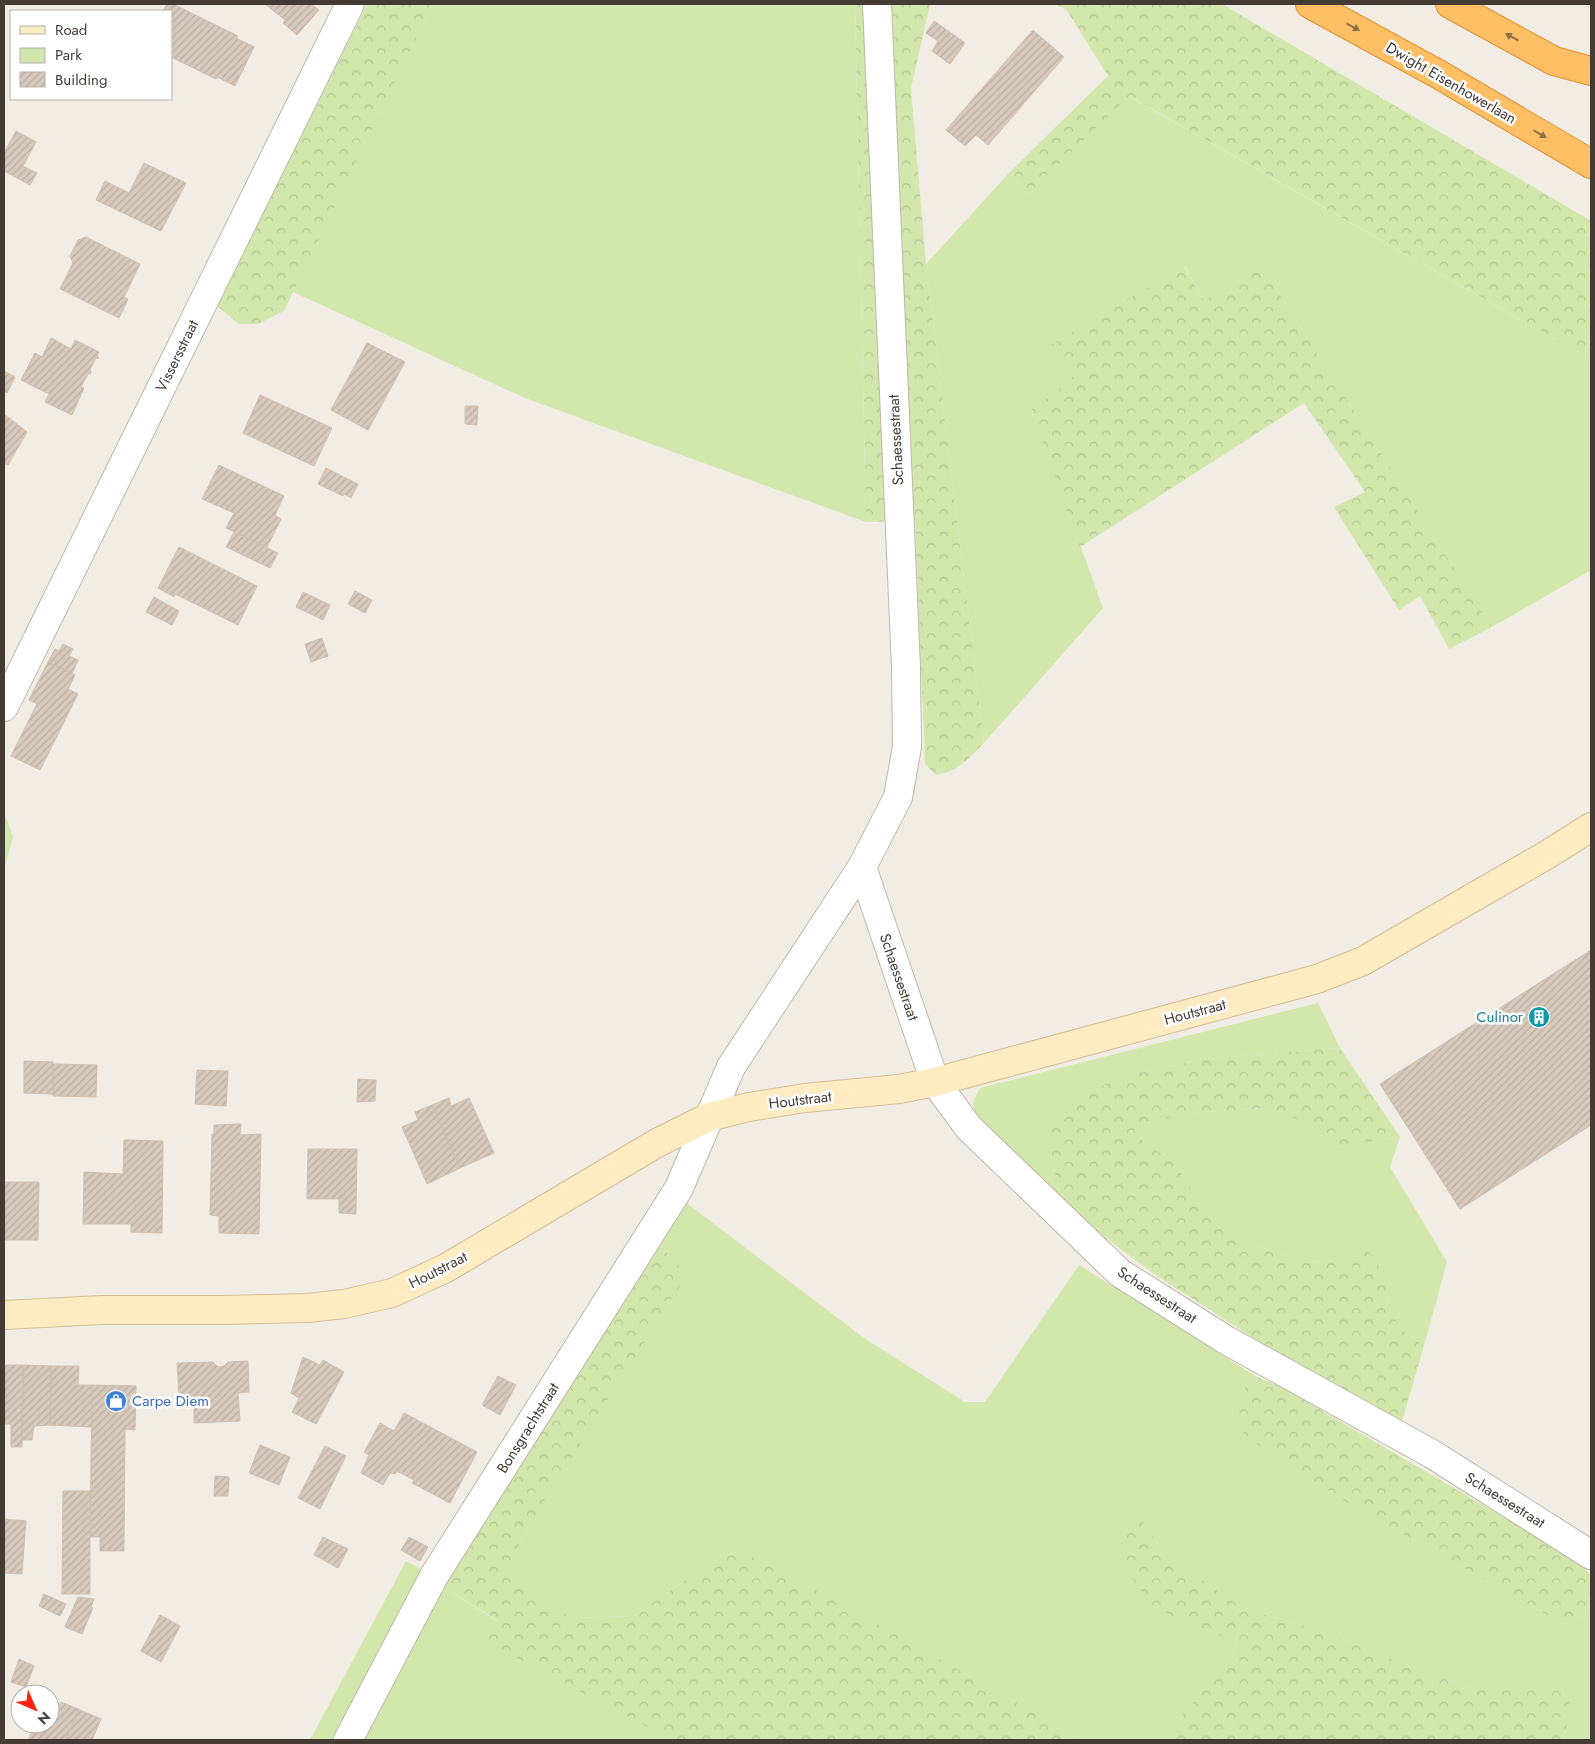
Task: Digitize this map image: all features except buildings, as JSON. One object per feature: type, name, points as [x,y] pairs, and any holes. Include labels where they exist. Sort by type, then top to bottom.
[{"type":"highway","name":"Dwight Eisenhowerlaan","points":[[1310,4],[1438,74],[1591,164]]},
{"type":"highway","points":[[1450,4],[1591,83]]},
{"type":"highway","points":[[1554,61],[1591,71]]},
{"type":"street","name":"Vissersstraat","points":[[4,707],[350,4]]},
{"type":"street","name":"Schaessestraat","points":[[708,1117],[731,1067],[862,866],[898,797],[907,747],[906,668],[877,4]]},
{"type":"street","name":"Houtstraat","points":[[4,1315],[102,1310],[307,1308],[344,1304],[392,1292],[446,1268],[657,1143],[708,1117],[749,1107],[805,1098],[899,1089],[935,1082],[1317,980],[1363,961],[1550,853],[1591,827]]},
{"type":"street","name":"Schaessestraat","points":[[862,866],[935,1082],[969,1128],[1120,1273],[1226,1340],[1432,1454],[1591,1555]]},
{"type":"street","name":"Bonsgrachtstraat","points":[[348,1740],[434,1576],[679,1188],[708,1117]]},
{"type":"green space","points":[[367,4],[433,4],[284,311],[258,324],[239,324],[217,306]]},
{"type":"green space","points":[[433,4],[855,4],[866,522],[525,398],[293,292]]},
{"type":"green space","points":[[855,4],[930,4],[911,88],[926,264],[984,743],[968,759],[951,771],[936,775],[925,764],[915,521],[866,522]]},
{"type":"green space","points":[[1054,4],[1222,4],[1591,221],[1591,360],[1129,96],[1027,195],[1010,172],[1108,76],[1066,9]]},
{"type":"green space","points":[[1128,96],[1591,360],[1591,570],[1492,627],[1262,267],[1204,301],[1185,266],[1074,376],[1031,410],[1103,608],[984,743],[926,264],[1010,172],[1027,195]]},
{"type":"green space","points":[[1184,266],[1204,301],[1262,267],[1492,627],[1449,649],[1420,596],[1399,610],[1334,507],[1365,492],[1304,403],[1080,547],[1031,410],[1074,376],[1051,345]]},
{"type":"green space","points":[[4,816],[13,837],[4,868]]},
{"type":"green space","points":[[1318,1003],[1340,1048],[1204,1059],[1126,1076],[1062,1204],[976,1116],[973,1102],[980,1088]]},
{"type":"green space","points":[[1340,1048],[1400,1137],[1337,1147],[1297,1119],[1264,1108],[1203,1112],[1143,1122],[1135,1131],[1146,1145],[1173,1160],[1209,1217],[1220,1228],[1243,1242],[1309,1262],[1337,1260],[1367,1251],[1376,1259],[1388,1294],[1389,1307],[1400,1328],[1424,1346],[1402,1421],[1277,1353],[1157,1276],[1120,1249],[1062,1204],[1052,1160],[1051,1127],[1064,1107],[1082,1094],[1126,1076],[1204,1059]]},
{"type":"green space","points":[[1264,1108],[1297,1119],[1337,1147],[1400,1137],[1390,1167],[1447,1262],[1424,1346],[1400,1328],[1389,1307],[1388,1294],[1367,1252],[1337,1260],[1309,1262],[1243,1242],[1220,1228],[1209,1217],[1173,1160],[1146,1145],[1135,1131],[1142,1122],[1203,1112]]},
{"type":"green space","points":[[680,1198],[864,1338],[965,1402],[985,1402],[1079,1265],[1257,1377],[1241,1392],[1249,1439],[1343,1500],[1563,1624],[1585,1616],[1591,1601],[1591,1740],[1562,1740],[1570,1717],[1504,1688],[1475,1689],[1319,1630],[1244,1609],[1173,1560],[1156,1542],[1143,1522],[1189,1625],[1214,1632],[1237,1643],[1233,1657],[1184,1713],[1165,1740],[1081,1740],[905,1639],[768,1564],[737,1550],[709,1564],[634,1616],[573,1618],[542,1599],[508,1565],[538,1511],[652,1244]]},
{"type":"green space","points":[[652,1244],[678,1260],[681,1284],[538,1511],[508,1565],[542,1599],[573,1618],[634,1616],[709,1564],[737,1550],[768,1564],[905,1639],[1081,1740],[672,1740],[485,1641],[497,1620],[444,1587]]},
{"type":"green space","points":[[1257,1377],[1281,1387],[1579,1561],[1591,1576],[1591,1601],[1585,1616],[1563,1624],[1343,1500],[1249,1439],[1232,1418],[1241,1392]]},
{"type":"green space","points":[[1143,1522],[1156,1542],[1173,1560],[1244,1609],[1319,1630],[1475,1689],[1550,1684],[1569,1694],[1570,1717],[1562,1740],[1165,1740],[1184,1713],[1233,1657],[1237,1644],[1214,1632],[1189,1625],[1150,1604],[1133,1579],[1123,1548],[1125,1531]]},
{"type":"green space","points":[[406,1561],[422,1570],[332,1740],[310,1740]]},
{"type":"green space","points":[[444,1587],[497,1621],[486,1641],[672,1740],[360,1740]]},
{"type":"place","name":"Culinor","points":[[1539,1017]]},
{"type":"place","name":"Carpe Diem","points":[[116,1401]]}]
